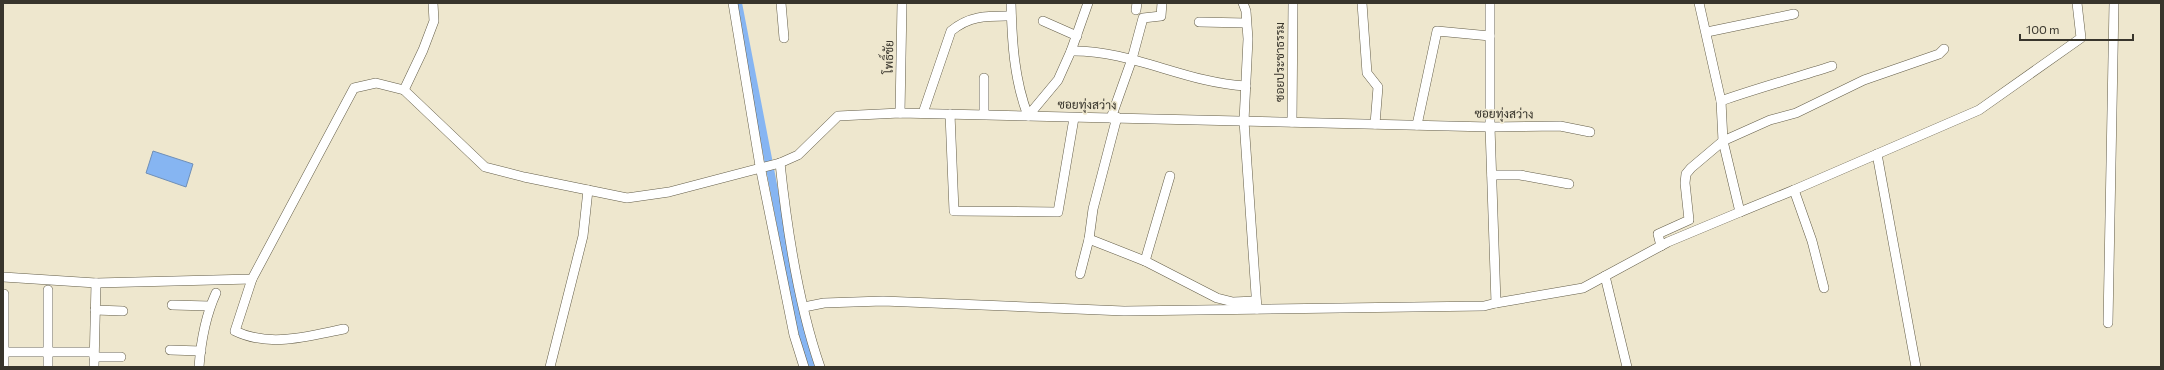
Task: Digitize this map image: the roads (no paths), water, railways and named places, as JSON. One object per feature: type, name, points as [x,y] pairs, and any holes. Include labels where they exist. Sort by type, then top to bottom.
[{"type":"street","points":[[344,329],[272,341],[249,338],[235,331],[252,279],[354,88],[376,83],[404,90],[423,50],[434,21],[433,3]]},
{"type":"street","points":[[733,3],[770,164],[794,335],[804,367]]},
{"type":"street","points":[[781,3],[784,38]]},
{"type":"street","name":"โพธิ์ชัย","points":[[900,113],[902,3]]},
{"type":"street","points":[[1011,3],[1011,40],[1020,95],[1028,116],[1058,80],[1072,51],[1088,3]]},
{"type":"street","points":[[1080,274],[1089,239],[1093,209],[1114,118],[1143,18],[1161,16],[1162,3]]},
{"type":"street","points":[[1243,3],[1248,39],[1244,121],[1256,305]]},
{"type":"street","name":"ซอยประชาธรรม","points":[[1292,122],[1293,3]]},
{"type":"street","points":[[1362,3],[1366,73],[1378,87],[1375,124]]},
{"type":"street","points":[[1490,3],[1490,127],[1496,303]]},
{"type":"street","points":[[1699,3],[1721,101],[1723,141],[1740,212]]},
{"type":"street","points":[[804,307],[824,303],[883,301],[1124,311],[1256,305],[1484,306],[1583,288],[1661,246],[1979,110],[2081,38],[2076,3]]},
{"type":"street","points":[[2108,323],[2114,3]]},
{"type":"street","points":[[1706,32],[1794,14]]},
{"type":"street","points":[[923,113],[951,31],[962,22],[979,16],[1011,16]]},
{"type":"street","points":[[1043,21],[1077,36]]},
{"type":"street","points":[[1199,22],[1246,23]]},
{"type":"street","points":[[1417,125],[1437,31],[1490,36]]},
{"type":"street","points":[[1661,246],[1658,234],[1689,220],[1685,183],[1686,174],[1723,141],[1770,120],[1796,113],[1864,80],[1939,54],[1944,49]]},
{"type":"street","points":[[1072,51],[1089,51],[1132,58],[1180,75],[1232,86],[1246,86]]},
{"type":"street","points":[[1721,101],[1832,66]]},
{"type":"street","points":[[984,78],[984,114]]},
{"type":"street","name":"ซอยทุ่งสว่าง","points":[[404,90],[485,167],[627,198],[669,192],[798,155],[838,116],[923,113],[1074,118],[1490,127],[1560,126],[1590,132]]},
{"type":"street","points":[[950,114],[954,211],[1058,212],[1074,118]]},
{"type":"street","points":[[1876,154],[1916,367]]},
{"type":"street","points":[[770,164],[784,206],[804,307],[813,346],[820,367]]},
{"type":"street","points":[[1492,175],[1520,175],[1569,184]]},
{"type":"street","points":[[1145,262],[1170,176]]},
{"type":"street","points":[[550,367],[583,236],[588,190]]},
{"type":"street","points":[[1794,190],[1812,241],[1824,288]]},
{"type":"street","points":[[1089,239],[1145,262],[1217,298],[1256,305]]},
{"type":"street","points":[[1605,276],[1627,367]]},
{"type":"street","points":[[3,278],[96,283],[252,279]]},
{"type":"street","points":[[94,367],[96,283]]},
{"type":"street","points":[[48,290],[48,367]]},
{"type":"street","points":[[199,367],[207,312],[216,293]]},
{"type":"street","points":[[4,294],[4,367]]},
{"type":"street","points":[[172,305],[210,306]]},
{"type":"street","points":[[95,310],[124,311]]},
{"type":"street","points":[[170,350],[201,351]]},
{"type":"street","points":[[4,352],[48,352],[121,357]]},
{"type":"water","points":[[153,151],[193,164],[186,187],[146,173]]},
{"type":"waterway","points":[[738,3],[801,330],[812,367]]}]
